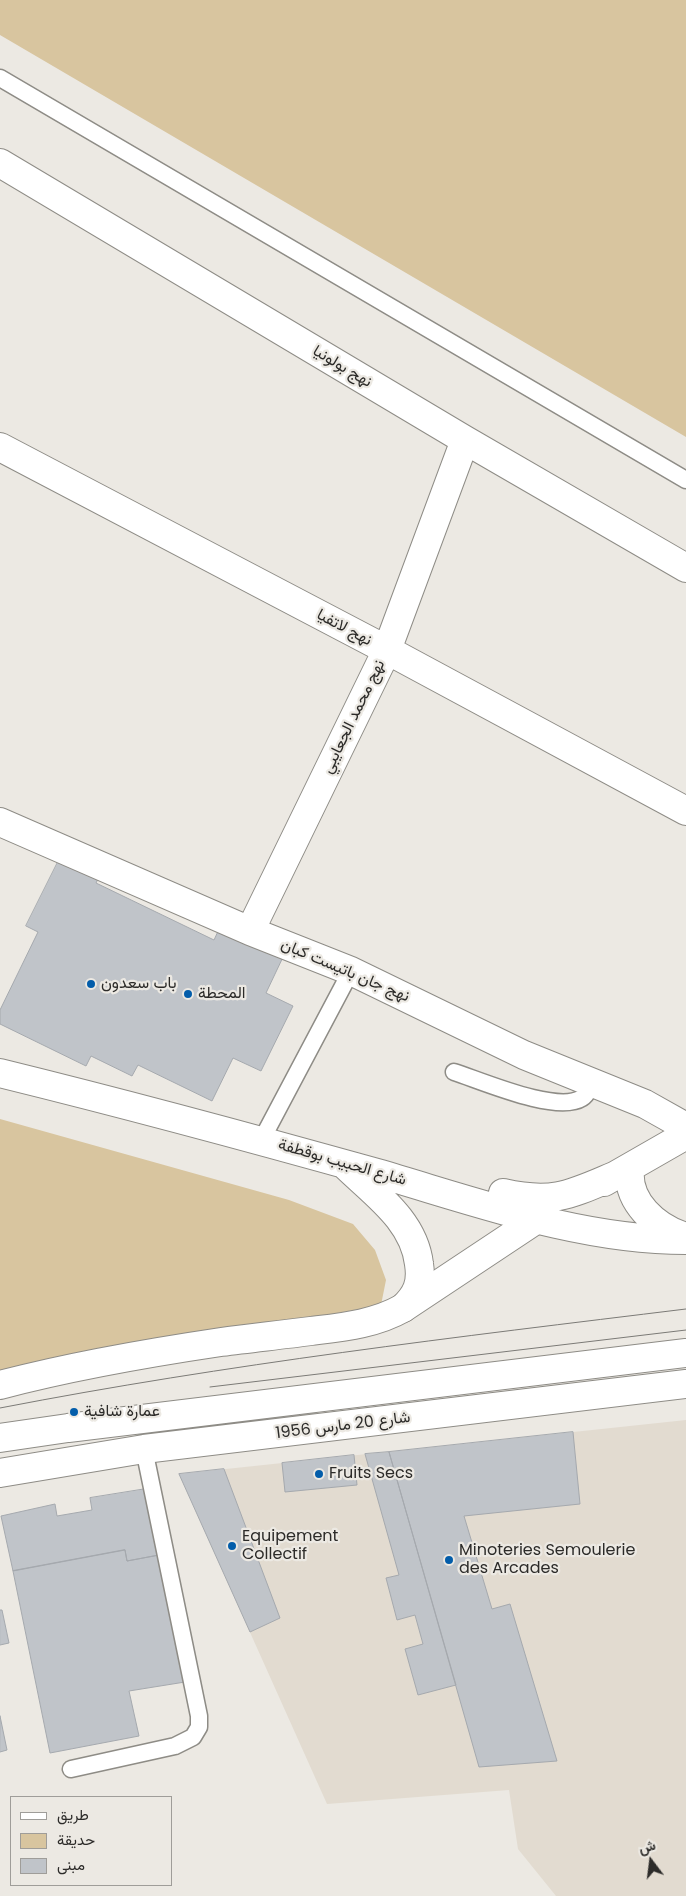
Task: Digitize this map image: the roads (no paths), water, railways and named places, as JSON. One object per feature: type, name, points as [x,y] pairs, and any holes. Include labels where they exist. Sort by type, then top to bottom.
[{"type":"street","name":"نهج بولونيا","points":[[0,163],[465,440],[686,568]]},
{"type":"street","name":"نهج محمد الجعايبي","points":[[250,931],[387,650],[465,440]]},
{"type":"street","name":"نهج لاتفيا","points":[[0,447],[387,650],[686,811]]},
{"type":"street","name":"نهج جان باتيست كبان","points":[[0,822],[250,931],[351,971],[524,1054],[645,1104],[686,1128]]},
{"type":"street","name":"شارع الحبيب بوقطفة","points":[[0,1073],[136,1107],[309,1154],[537,1219],[636,1238],[686,1239]]},
{"type":"street","points":[[0,1385],[35,1376],[163,1352],[342,1327],[382,1318],[404,1308],[537,1219],[686,1136]]},
{"type":"street","points":[[309,1154],[363,1159],[526,1198],[539,1199],[575,1193],[626,1171]]},
{"type":"street","points":[[344,1164],[394,1212],[407,1228],[415,1244],[421,1276],[419,1288],[404,1308]]},
{"type":"street","points":[[626,1171],[634,1195],[648,1216],[659,1226],[686,1239]]},
{"type":"street","name":"شارع 20 مارس 1956","points":[[0,1438],[68,1428],[686,1353]]},
{"type":"street","name":"شارع 20 مارس 1956","points":[[0,1472],[144,1450],[686,1384]]},
{"type":"lane","points":[[0,78],[686,480]]},
{"type":"lane","points":[[261,1141],[351,971]]},
{"type":"lane","points":[[454,1072],[545,1102],[570,1103],[583,1098],[593,1083]]},
{"type":"lane","points":[[71,1769],[175,1746],[193,1737],[199,1727],[199,1716],[144,1450]]},
{"type":"tram line","points":[[0,1408],[85,1392],[342,1352],[686,1309]]},
{"type":"tram line","points":[[210,1387],[686,1330]]},
{"type":"place","name":"باب سعدون","points":[[91,984]]},
{"type":"place","name":"المحطة","points":[[188,994]]},
{"type":"place","name":"عمارة شافية","points":[[74,1412]]},
{"type":"place","name":"Fruits Secs","points":[[319,1474]]},
{"type":"place","name":"Equipement Collectif","points":[[232,1546]]},
{"type":"place","name":"Minoteries Semoulerie des Arcades","points":[[449,1560]]}]
